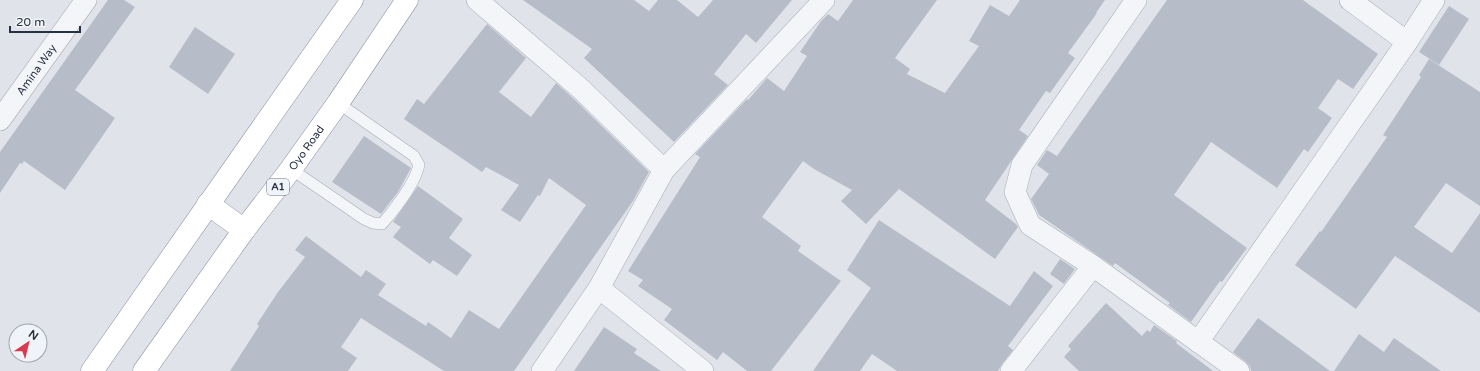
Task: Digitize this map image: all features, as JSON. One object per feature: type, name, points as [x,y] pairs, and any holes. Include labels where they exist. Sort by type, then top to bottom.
[{"type":"highway","points":[[92,371],[352,0]]},
{"type":"highway","name":"Oyo Road","points":[[144,371],[244,230],[291,169],[338,103],[408,0]]},
{"type":"highway","points":[[208,204],[244,230]]},
{"type":"street","name":"Amina Way","points":[[0,120],[86,0]]},
{"type":"street","points":[[476,0],[581,88],[664,170]]},
{"type":"street","points":[[542,371],[599,288],[664,170],[824,0]]},
{"type":"street","points":[[1136,0],[1022,165],[1015,192],[1030,225],[1093,266],[1239,371]]},
{"type":"street","points":[[1350,0],[1407,42]]},
{"type":"street","points":[[1198,342],[1407,42],[1434,0]]},
{"type":"street","points":[[1011,371],[1093,266]]},
{"type":"street","points":[[599,288],[703,371]]},
{"type":"lane","points":[[291,169],[373,224],[382,224],[391,214],[417,174],[419,165],[414,156],[338,103]]},
{"type":"building","points":[[108,0],[124,0],[135,7],[75,90],[115,118],[65,190],[24,161],[22,164],[20,163],[0,193],[0,152]]},
{"type":"building","points":[[523,0],[634,0],[649,11],[658,0],[677,0],[698,17],[713,0],[792,0],[756,43],[746,34],[714,74],[728,85],[674,142],[584,58],[592,49]]},
{"type":"building","points":[[853,0],[937,0],[895,58],[910,69],[907,74],[945,93],[979,46],[969,41],[990,5],[1009,16],[1020,0],[1105,0],[1068,53],[1075,58],[1050,93],[1046,91],[1019,130],[1028,136],[985,200],[1018,227],[995,259],[899,189],[866,224],[841,201],[852,190],[814,169],[803,161],[762,217],[801,246],[798,251],[841,281],[771,371],[747,371],[723,352],[717,360],[664,320],[672,309],[638,286],[643,280],[628,271],[700,157],[695,154],[747,99],[748,100],[767,78],[784,91],[807,56],[800,52],[821,21],[828,14],[838,21]]},
{"type":"building","points":[[1167,0],[1303,0],[1378,54],[1353,89],[1338,79],[1318,108],[1332,118],[1308,152],[1304,149],[1277,188],[1211,142],[1174,195],[1247,248],[1222,282],[1220,281],[1191,322],[1168,305],[1170,303],[1115,263],[1113,266],[1039,215],[1031,199],[1049,174],[1037,165],[1047,150],[1057,156]]},
{"type":"building","points":[[1449,6],[1469,19],[1439,65],[1419,52]]},
{"type":"building","points":[[487,24],[526,58],[499,92],[531,117],[556,83],[649,172],[633,201],[514,371],[444,371],[361,318],[341,347],[357,358],[348,371],[230,371],[259,326],[257,324],[278,292],[305,257],[295,250],[306,236],[361,277],[366,270],[386,284],[378,295],[426,326],[428,322],[451,338],[469,310],[499,329],[586,205],[549,178],[540,196],[538,195],[520,222],[501,210],[519,185],[486,167],[482,172],[404,119],[417,99],[424,104]]},
{"type":"building","points":[[195,27],[235,54],[208,94],[169,67]]},
{"type":"building","points":[[1429,59],[1480,92],[1480,206],[1446,183],[1414,227],[1452,253],[1480,213],[1480,313],[1395,256],[1356,309],[1295,265],[1320,231],[1321,232],[1387,137],[1383,135],[1421,77],[1419,75]]},
{"type":"building","points":[[364,136],[411,168],[398,192],[381,214],[332,182]]},
{"type":"building","points":[[418,186],[463,219],[449,238],[472,255],[457,276],[433,260],[430,264],[393,237],[401,227],[393,222]]},
{"type":"building","points":[[879,220],[1010,306],[1034,271],[1053,286],[1008,346],[1013,350],[998,371],[897,371],[872,354],[860,371],[813,371],[871,288],[847,270]]},
{"type":"building","points":[[1060,259],[1075,269],[1064,284],[1050,274]]},
{"type":"building","points":[[1106,303],[1142,336],[1147,330],[1150,332],[1154,325],[1177,341],[1176,343],[1213,371],[1079,371],[1064,357],[1071,349],[1068,346]]},
{"type":"building","points":[[1258,318],[1330,371],[1251,371],[1250,366],[1233,352]]},
{"type":"building","points":[[604,327],[637,349],[634,353],[661,371],[574,371]]},
{"type":"building","points":[[1359,334],[1384,352],[1394,338],[1441,371],[1334,371]]}]
